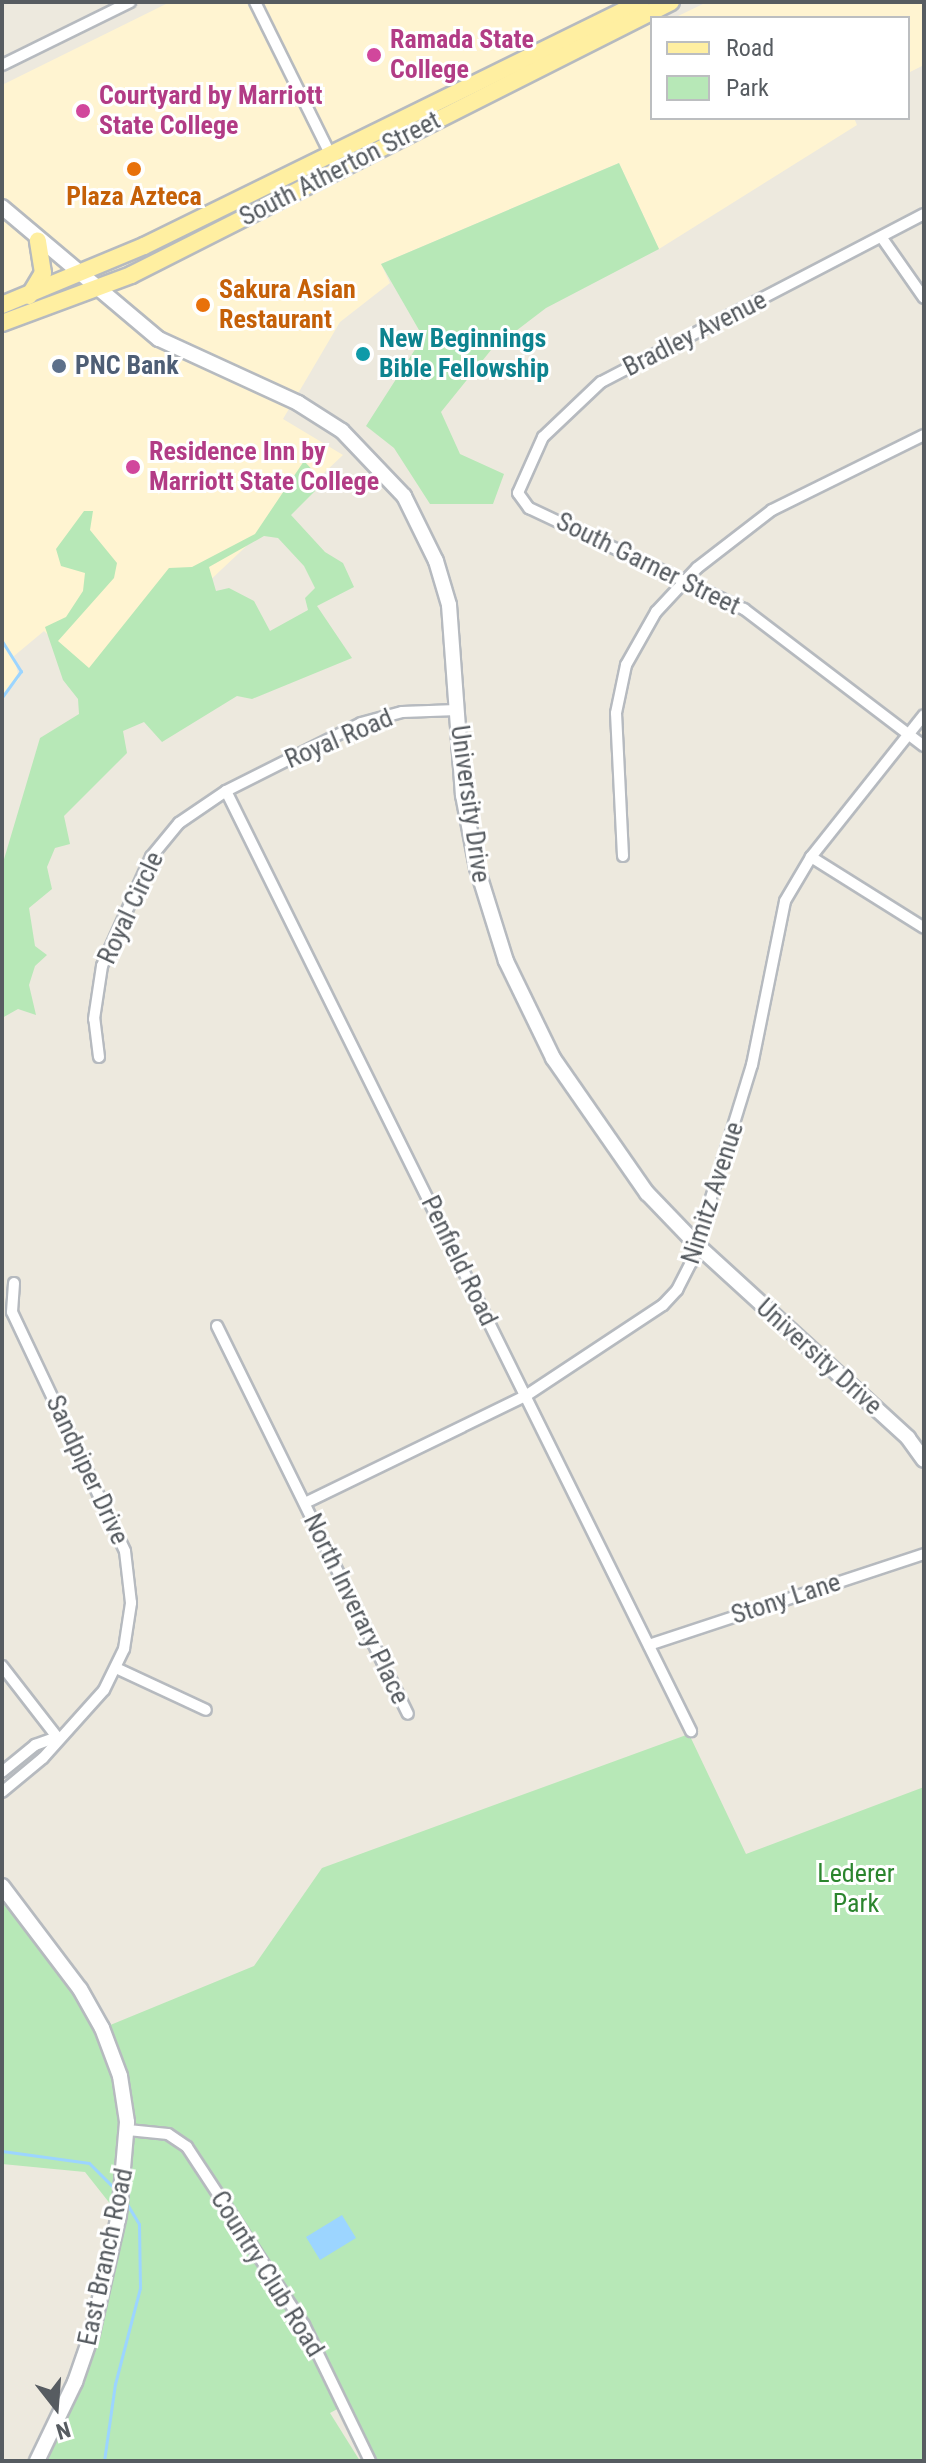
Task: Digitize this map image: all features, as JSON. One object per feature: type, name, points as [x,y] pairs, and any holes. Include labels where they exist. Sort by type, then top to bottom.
[{"type":"main road","name":"South Atherton Street","points":[[2,305],[81,275],[641,2]]},
{"type":"main road","name":"South Atherton Street","points":[[2,323],[98,288],[669,2]]},
{"type":"main road","name":"University Drive","points":[[2,207],[38,240],[172,347],[320,416],[385,471],[412,510],[441,576],[449,605],[463,795],[477,868],[506,961],[530,1014],[600,1131],[647,1193],[697,1245],[908,1438],[924,1460]]},
{"type":"main road","points":[[29,296],[43,273],[38,240]]},
{"type":"main road","name":"East Branch Road","points":[[2,1886],[80,1989],[102,2028],[120,2076],[128,2130],[119,2215],[84,2358],[37,2461]]},
{"type":"street","points":[[2,65],[130,2]]},
{"type":"street","points":[[255,2],[338,170]]},
{"type":"street","name":"Bradley Avenue","points":[[522,503],[518,487],[532,454],[586,393],[924,214]]},
{"type":"street","points":[[882,238],[924,298]]},
{"type":"street","points":[[623,856],[616,739],[619,688],[640,635],[686,579],[772,510],[924,435]]},
{"type":"street","name":"South Garner Street","points":[[522,503],[686,579],[759,619],[907,737],[924,746]]},
{"type":"street","name":"Royal Road","points":[[226,791],[378,717],[457,710]]},
{"type":"street","name":"Nimitz Avenue","points":[[305,1503],[527,1395],[663,1305],[687,1273],[752,1065],[777,926],[785,901],[811,857],[924,715]]},
{"type":"street","name":"Royal Circle","points":[[99,1057],[96,989],[151,857],[179,823],[226,791]]},
{"type":"street","name":"Penfield Road","points":[[226,791],[691,1731]]},
{"type":"street","points":[[811,857],[924,928]]},
{"type":"street","name":"Sandpiper Drive","points":[[2,1792],[43,1758],[57,1737],[96,1701],[116,1668],[131,1603],[125,1551],[12,1312],[14,1283]]},
{"type":"street","name":"North Inverary Place","points":[[217,1326],[408,1714]]},
{"type":"street","name":"Stony Lane","points":[[649,1645],[924,1554]]},
{"type":"street","points":[[2,1666],[57,1737]]},
{"type":"street","points":[[116,1668],[206,1710]]},
{"type":"street","name":"Sandpiper Drive","points":[[2,1772],[35,1745],[57,1737]]},
{"type":"street","name":"Country Club Road","points":[[128,2130],[168,2134],[187,2147],[304,2325],[370,2461]]},
{"type":"shaded area","points":[[170,2],[647,2],[651,16],[650,120],[855,120],[857,125],[659,249],[619,163],[381,264],[390,283],[340,322],[283,419],[343,455],[99,685],[44,631],[14,656],[19,679],[2,697],[2,85]]},
{"type":"shaded area","points":[[707,2],[924,2],[924,65],[910,72],[910,16],[678,16]]},
{"type":"green space","points":[[619,163],[659,249],[546,308],[491,350],[441,412],[460,454],[504,474],[493,504],[430,504],[394,448],[366,426],[423,337],[381,264]]},
{"type":"green space","points":[[304,461],[324,482],[291,515],[325,552],[343,563],[354,587],[317,606],[352,658],[252,699],[237,696],[162,742],[144,722],[123,731],[127,753],[64,816],[70,844],[55,848],[47,867],[52,889],[29,908],[35,946],[47,955],[35,966],[29,985],[36,1015],[18,1009],[2,1018],[2,866],[40,738],[79,714],[78,699],[63,680],[45,627],[66,617],[83,591],[85,573],[61,566],[56,549],[84,511],[93,511],[90,530],[117,563],[114,578],[58,641],[89,668],[169,568],[192,567],[255,534]],"holes":[[[264,536],[278,538],[304,566],[315,588],[305,598],[308,610],[270,631],[254,601],[229,588],[216,591],[209,567]]]},
{"type":"green space","name":"Lederer Park","points":[[689,1734],[746,1854],[924,1787],[924,2461],[370,2461],[341,2407],[330,2413],[360,2461],[37,2461],[75,2382],[119,2215],[85,2172],[2,2164],[2,1886],[103,2028],[254,1966],[322,1868]]},
{"type":"water","points":[[342,2215],[356,2238],[320,2260],[306,2237]]},
{"type":"waterway","points":[[2,641],[21,671],[2,697]]},
{"type":"waterway","points":[[2,2151],[89,2163],[115,2189]]},
{"type":"waterway","points":[[104,2461],[115,2384],[140,2288],[139,2224],[125,2201]]},
{"type":"place","name":"Ramada State College","points":[[374,55]]},
{"type":"place","name":"Courtyard by Marriott State College","points":[[83,111]]},
{"type":"place","name":"Plaza Azteca","points":[[134,169]]},
{"type":"place","name":"Sakura Asian Restaurant","points":[[203,305]]},
{"type":"place","name":"New Beginnings Bible Fellowship","points":[[363,354]]},
{"type":"place","name":"PNC Bank","points":[[59,366]]},
{"type":"place","name":"Residence Inn by Marriott State College","points":[[133,467]]}]
